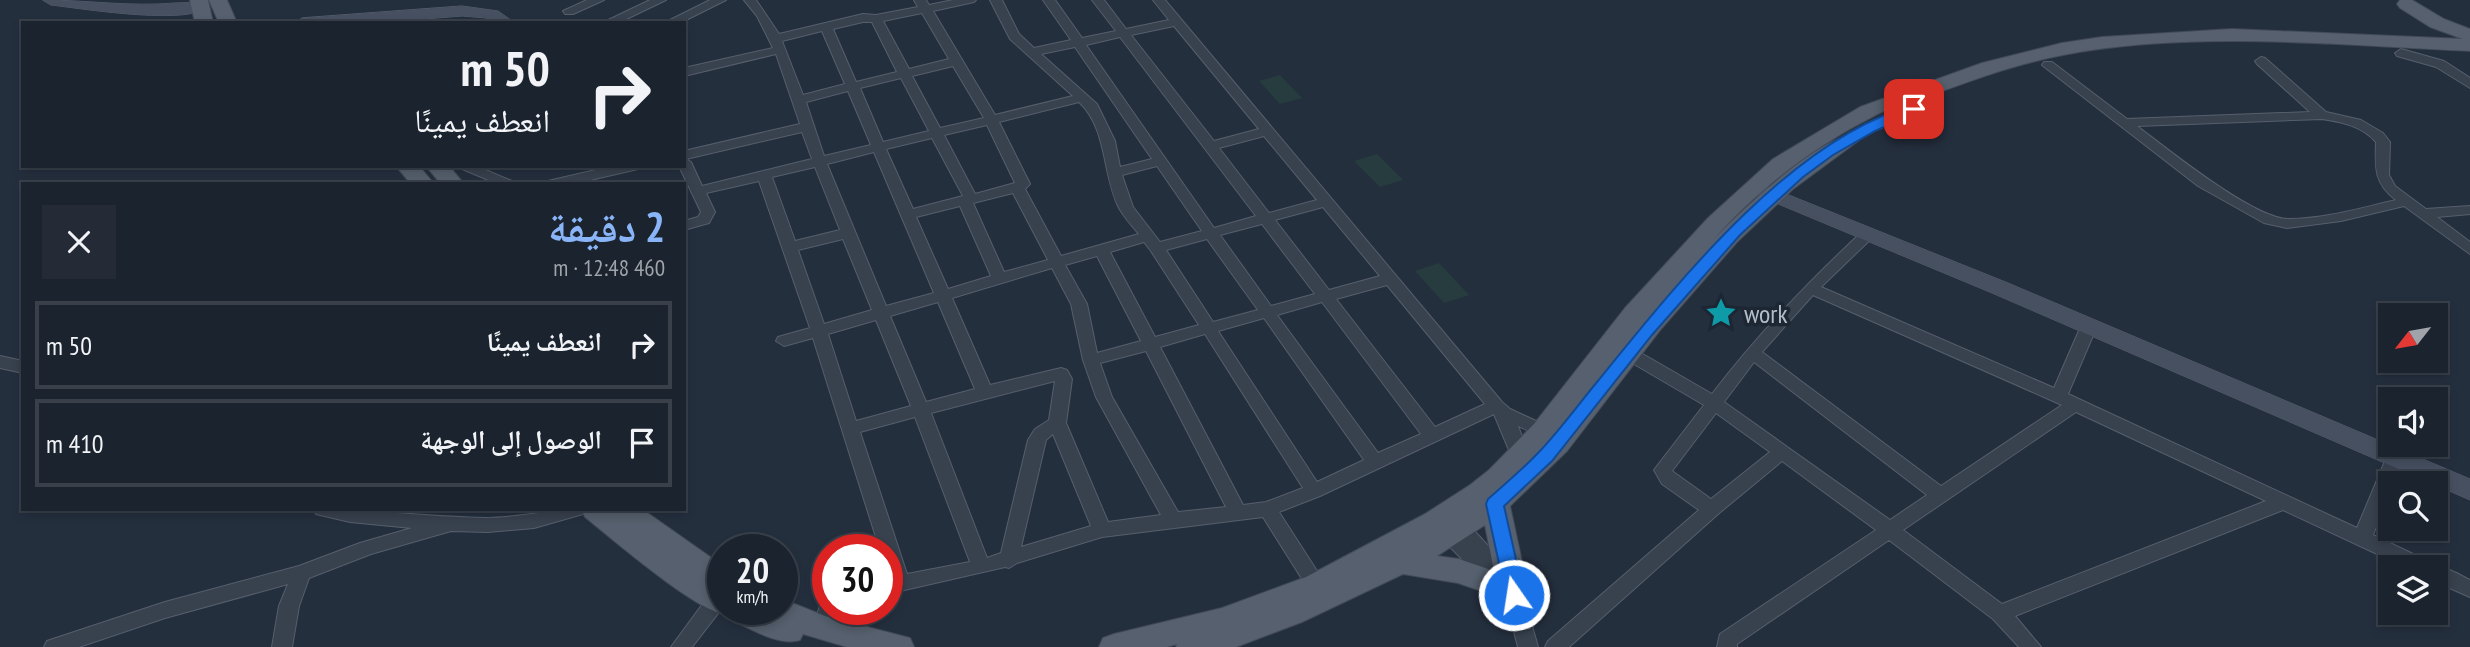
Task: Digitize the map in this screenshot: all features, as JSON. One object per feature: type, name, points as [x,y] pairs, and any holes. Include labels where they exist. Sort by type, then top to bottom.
[{"type":"main road","points":[[218,0],[227,21]]},
{"type":"main road","points":[[2406,4],[2437,23],[2470,35]]},
{"type":"main road","points":[[1114,647],[1225,620],[1316,585],[1495,504],[1546,456],[1628,353],[1765,191],[1810,144],[1989,67],[2102,43],[2232,35],[2452,52]]},
{"type":"main road","points":[[1876,116],[2048,65],[2123,52],[2204,46],[2293,47],[2401,53],[2452,52],[2470,45]]},
{"type":"main road","points":[[409,168],[420,182]]},
{"type":"main road","points":[[1191,647],[1218,641],[1309,607],[1402,562],[1449,525],[1543,431],[1634,314],[1716,223],[1765,191]]},
{"type":"main road","points":[[1402,562],[1459,571],[1509,589],[1495,504]]},
{"type":"main road","points":[[597,511],[658,561],[707,588]]},
{"type":"main road","points":[[624,511],[707,582]]},
{"type":"main road","points":[[798,618],[826,628]]},
{"type":"main road","points":[[798,620],[899,647]]},
{"type":"street","points":[[51,0],[141,11],[200,10]]},
{"type":"street","points":[[571,6],[598,0]]},
{"type":"street","points":[[613,21],[660,0]]},
{"type":"street","points":[[686,22],[720,0]]},
{"type":"street","points":[[750,0],[764,17],[777,45],[818,160],[882,313],[981,568]]},
{"type":"street","points":[[686,71],[777,45],[826,26],[868,17],[876,19],[923,5],[970,0]]},
{"type":"street","points":[[996,0],[1014,36],[1087,102],[1108,141],[1114,173],[1126,208],[1210,328],[1314,491]]},
{"type":"street","points":[[1049,0],[1210,232],[1375,461]]},
{"type":"street","points":[[1098,0],[1432,436]]},
{"type":"street","points":[[1158,0],[1500,410],[1520,454]]},
{"type":"street","points":[[909,214],[1017,188],[1023,182],[991,119],[923,5]]},
{"type":"street","points":[[329,21],[462,11],[488,12],[505,21]]},
{"type":"street","points":[[876,19],[968,200],[999,278]]},
{"type":"street","points":[[1032,52],[1176,22]]},
{"type":"street","points":[[826,26],[985,392]]},
{"type":"street","points":[[2401,53],[2440,64],[2470,84]]},
{"type":"street","points":[[797,100],[956,61]]},
{"type":"street","points":[[2261,61],[2322,115]]},
{"type":"street","points":[[2048,65],[2203,183],[2269,220],[2287,224],[2342,217],[2404,202]]},
{"type":"street","points":[[699,191],[991,119],[1087,102],[1119,100]]},
{"type":"street","points":[[2124,123],[2322,115],[2350,120],[2380,136],[2385,147],[2382,175],[2389,188],[2404,202],[2470,249]]},
{"type":"street","points":[[686,155],[806,127]]},
{"type":"street","points":[[1209,147],[1266,131]]},
{"type":"street","points":[[1114,173],[1161,161]]},
{"type":"street","points":[[686,166],[708,215],[704,220],[686,225]]},
{"type":"street","points":[[562,182],[624,168]]},
{"type":"street","points":[[449,171],[502,182]]},
{"type":"street","points":[[764,175],[819,331],[879,534]]},
{"type":"street","points":[[1017,188],[1058,261],[1082,312],[1091,359],[1104,397],[1173,520]]},
{"type":"street","points":[[1765,191],[2089,326],[2470,490]]},
{"type":"street","points":[[784,341],[1101,249],[1210,232],[1324,202]]},
{"type":"street","points":[[2422,214],[2470,210]]},
{"type":"street","points":[[789,247],[848,233]]},
{"type":"street","points":[[1712,509],[1668,479],[1663,472],[1752,353],[1811,288],[1869,233]]},
{"type":"street","points":[[1101,249],[1238,512]]},
{"type":"street","points":[[1091,359],[1389,279]]},
{"type":"street","points":[[1811,288],[2066,401],[2397,555]]},
{"type":"street","points":[[1727,647],[1727,640],[1941,496],[2066,401],[2089,326]]},
{"type":"street","points":[[1628,353],[1714,403],[1890,530],[2000,613],[2031,647]]},
{"type":"street","points":[[1752,353],[1941,496]]},
{"type":"street","points":[[0,362],[21,367]]},
{"type":"street","points":[[850,429],[1061,374],[1064,379],[1057,423],[1102,530]]},
{"type":"street","points":[[903,582],[1009,561],[1102,530],[1268,509],[1314,491],[1432,436],[1500,410],[1543,431]]},
{"type":"street","points":[[1009,561],[1037,440],[1041,433],[1057,423]]},
{"type":"street","points":[[1555,647],[1712,509],[1782,452]]},
{"type":"street","points":[[2362,539],[2394,459]]},
{"type":"street","points":[[2000,613],[2281,503]]},
{"type":"street","points":[[1268,509],[1316,585]]},
{"type":"street","points":[[332,511],[357,516],[450,524],[534,520],[570,511]]},
{"type":"street","points":[[54,647],[177,606],[302,573],[367,548],[450,524]]},
{"type":"street","points":[[1449,525],[1509,589],[1528,647]]},
{"type":"street","points":[[282,647],[289,606],[302,573]]},
{"type":"street","points":[[2448,579],[2470,589]]},
{"type":"street","points":[[681,647],[707,618]]},
{"type":"green space","points":[[1280,75],[1302,98],[1280,104],[1259,81]]},
{"type":"green space","points":[[1377,154],[1403,180],[1380,187],[1354,161]]},
{"type":"green space","points":[[1439,263],[1469,295],[1444,303],[1415,271]]},
{"type":"place","name":"work","points":[[1721,313]]},
{"type":"route","points":[[1514,595],[1497,524],[1495,504],[1546,456],[1628,353],[1735,231],[1798,174],[1828,152],[1857,135],[1914,109]]}]
